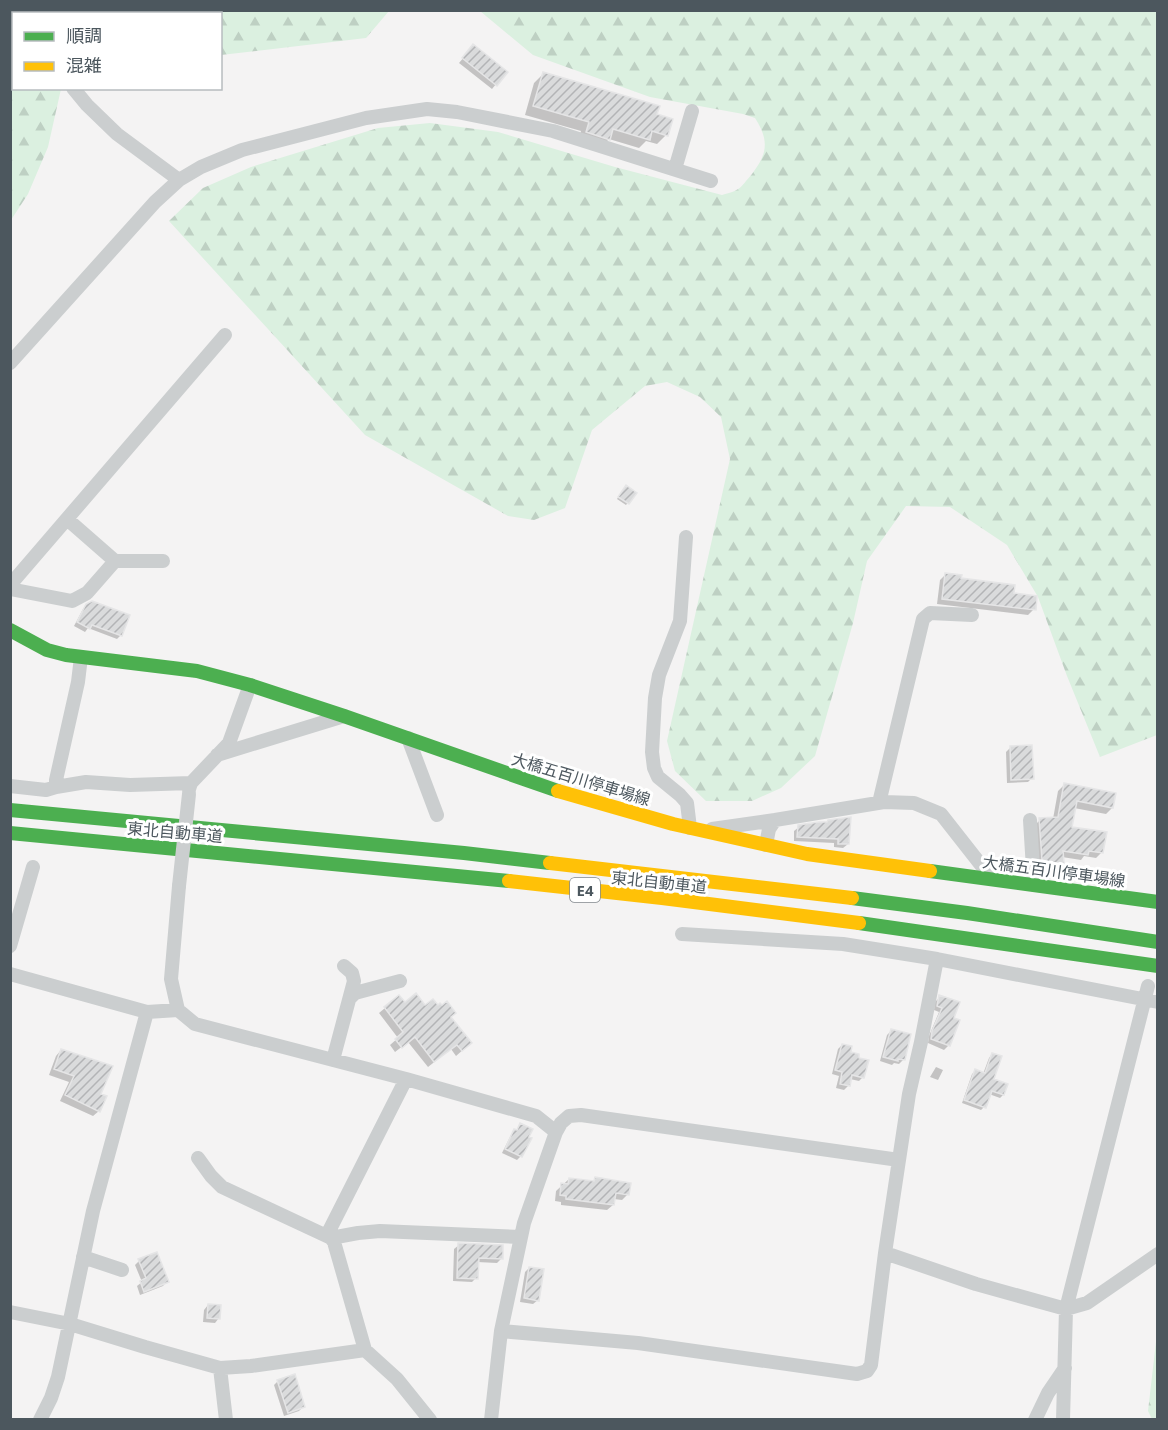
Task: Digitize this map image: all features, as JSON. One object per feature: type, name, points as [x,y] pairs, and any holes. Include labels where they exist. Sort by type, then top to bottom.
[{"type":"main road","name":"大橋五百川停車場線","points":[[10,630],[47,650],[66,655],[197,671],[250,685],[558,791],[696,829],[807,854],[1158,902]]},
{"type":"main road","name":"東北自動車道","points":[[10,810],[464,853],[743,884],[967,913],[1158,942]]},
{"type":"main road","name":"東北自動車道","points":[[10,833],[439,874],[707,904],[963,936],[1158,966]]},
{"type":"street","points":[[75,90],[117,134],[179,180]]},
{"type":"street","points":[[10,363],[155,202],[179,180],[201,167],[242,150],[366,118],[427,110],[457,112],[553,131],[711,181]]},
{"type":"street","points":[[675,169],[692,111]]},
{"type":"street","points":[[115,561],[87,593],[72,601],[10,587],[225,335]]},
{"type":"street","points":[[67,519],[115,561],[163,561]]},
{"type":"street","points":[[686,537],[680,621],[659,675],[655,698],[652,752],[658,777],[687,803],[696,829],[775,820],[879,803],[914,803],[941,814],[992,879]]},
{"type":"street","points":[[879,803],[923,619],[930,613],[972,615]]},
{"type":"street","points":[[56,787],[81,657]]},
{"type":"street","points":[[250,685],[228,743],[190,788],[171,979],[178,1010],[195,1024],[406,1079],[536,1116],[556,1132]]},
{"type":"street","points":[[217,755],[344,716]]},
{"type":"street","points":[[408,738],[437,815]]},
{"type":"street","points":[[10,786],[46,790],[86,782],[190,788]]},
{"type":"street","points":[[766,845],[769,829],[775,820]]},
{"type":"street","points":[[1030,820],[1034,885]]},
{"type":"street","points":[[10,946],[33,867]]},
{"type":"street","points":[[682,934],[843,944],[937,959],[1151,1001]]},
{"type":"street","points":[[501,1331],[638,1343],[857,1374],[867,1371],[871,1365],[909,1094],[937,959]]},
{"type":"street","points":[[333,1060],[354,981],[352,973],[344,966]]},
{"type":"street","points":[[10,974],[147,1012],[178,1010]]},
{"type":"street","points":[[351,997],[355,993],[400,981]]},
{"type":"street","points":[[1063,1419],[1066,1309],[1151,1001],[1148,986]]},
{"type":"street","points":[[40,1419],[51,1398],[58,1377],[93,1211],[147,1012]]},
{"type":"street","points":[[329,1237],[406,1079]]},
{"type":"street","points":[[491,1419],[501,1331],[524,1223],[556,1132],[569,1116],[899,1160]]},
{"type":"street","points":[[198,1158],[222,1187],[329,1237],[334,1242],[365,1350],[397,1379],[430,1419]]},
{"type":"street","points":[[329,1237],[380,1232],[521,1237]]},
{"type":"street","points":[[885,1253],[976,1284],[1066,1309],[1087,1303],[1158,1254]]},
{"type":"street","points":[[83,1257],[122,1269]]},
{"type":"street","points":[[10,1311],[70,1324],[220,1368],[251,1366],[365,1350]]},
{"type":"street","points":[[220,1368],[226,1419]]},
{"type":"street","points":[[1035,1419],[1048,1393],[1065,1368]]},
{"type":"green space","points":[[11,11],[389,11],[366,38],[222,55],[222,12],[12,12],[12,90],[61,90],[48,147],[28,194],[11,220]]},
{"type":"green space","points":[[480,11],[1157,11],[1157,735],[1100,757],[1038,597],[1007,545],[950,507],[906,506],[867,561],[853,623],[815,756],[781,788],[752,801],[706,801],[675,771],[667,741],[730,459],[721,417],[700,397],[667,382],[645,386],[592,430],[565,508],[534,520],[508,516],[365,435],[169,221],[203,188],[251,167],[378,128],[430,123],[498,132],[615,167],[722,195],[739,188],[752,174],[761,159],[765,146],[763,133],[755,118],[650,97],[533,55]]},
{"type":"green space","points":[[1157,1333],[1157,1419],[1152,1419],[1148,1411]]},
{"type":"building","points":[[473,44],[508,72],[497,86],[462,58]]},
{"type":"building","points":[[543,72],[660,106],[657,114],[673,119],[668,136],[652,131],[650,140],[613,129],[610,140],[586,132],[589,122],[533,106]]},
{"type":"building","points":[[626,485],[637,493],[629,504],[618,497]]},
{"type":"building","points":[[945,573],[962,575],[961,578],[1015,585],[1014,593],[1037,596],[1036,610],[942,599]]},
{"type":"building","points":[[92,601],[130,615],[122,636],[92,625],[90,629],[77,622],[86,604]]},
{"type":"building","points":[[1032,745],[1034,779],[1011,780],[1010,746]]},
{"type":"building","points":[[1064,783],[1116,793],[1113,808],[1077,801],[1072,827],[1107,832],[1103,853],[1089,851],[1088,855],[1063,851],[1065,873],[1043,874],[1039,818],[1058,817]]},
{"type":"building","points":[[851,817],[849,844],[838,844],[838,839],[797,837],[798,825]]},
{"type":"building","points":[[416,993],[425,1005],[433,999],[438,1005],[447,1001],[456,1013],[451,1017],[472,1043],[462,1051],[457,1045],[434,1062],[415,1037],[402,1048],[395,1039],[403,1032],[384,1007],[399,995],[405,1002]]},
{"type":"building","points":[[939,995],[960,1002],[954,1018],[960,1020],[950,1046],[931,1039],[942,1008],[937,1006]]},
{"type":"building","points":[[891,1029],[911,1034],[905,1060],[898,1059],[898,1061],[883,1057]]},
{"type":"building","points":[[842,1044],[852,1046],[851,1052],[859,1054],[859,1058],[869,1060],[864,1078],[852,1075],[850,1086],[840,1084],[842,1072],[835,1070]]},
{"type":"building","points":[[61,1049],[113,1066],[101,1094],[107,1096],[100,1112],[65,1095],[74,1076],[54,1069]]},
{"type":"building","points":[[992,1053],[1002,1056],[994,1079],[1008,1084],[1004,1095],[992,1091],[986,1108],[964,1100],[975,1069],[985,1073]]},
{"type":"building","points":[[520,1123],[533,1129],[529,1137],[532,1138],[522,1157],[505,1149],[514,1129],[517,1130]]},
{"type":"building","points":[[595,1177],[631,1183],[629,1195],[616,1193],[614,1205],[566,1199],[566,1196],[560,1195],[561,1183],[568,1184],[569,1178],[594,1181]]},
{"type":"building","points":[[458,1243],[503,1245],[503,1259],[479,1258],[478,1279],[457,1278]]},
{"type":"building","points":[[157,1252],[169,1282],[144,1292],[140,1281],[146,1278],[138,1259]]},
{"type":"building","points":[[529,1267],[544,1269],[539,1301],[524,1298]]},
{"type":"building","points":[[208,1304],[221,1305],[220,1319],[207,1318]]},
{"type":"building","points":[[295,1374],[305,1407],[288,1413],[277,1380]]},
{"type":"traffic: fast","points":[[10,630],[47,650],[66,655],[197,671],[250,685],[558,791]]},
{"type":"traffic: fast","points":[[10,810],[550,863]]},
{"type":"traffic: fast","points":[[10,833],[509,881]]},
{"type":"traffic: fast","points":[[930,871],[1158,902]]},
{"type":"traffic: fast","points":[[852,898],[1158,942]]},
{"type":"traffic: fast","points":[[859,923],[1158,966]]},
{"type":"traffic: slow","points":[[558,791],[673,824],[807,854],[930,871]]},
{"type":"traffic: slow","points":[[550,863],[852,898]]},
{"type":"traffic: slow","points":[[509,881],[859,923]]}]
